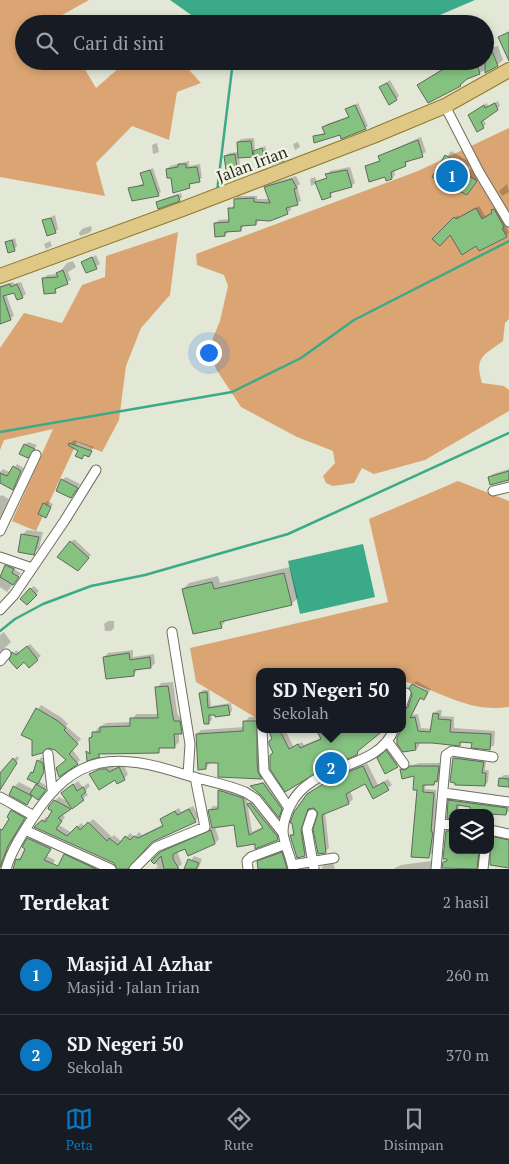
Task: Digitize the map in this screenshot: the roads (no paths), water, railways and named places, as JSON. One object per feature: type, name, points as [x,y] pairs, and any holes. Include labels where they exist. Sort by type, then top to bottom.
[{"type":"main road","name":"Jalan Irian","points":[[0,276],[271,176],[446,106],[509,70]]},
{"type":"street","points":[[446,106],[479,172],[509,222]]},
{"type":"street","points":[[0,531],[36,455]]},
{"type":"street","points":[[0,610],[14,595],[78,502],[96,470]]},
{"type":"street","points":[[493,491],[509,487]]},
{"type":"street","points":[[0,557],[32,568]]},
{"type":"street","points":[[134,869],[156,847],[205,827],[191,776],[190,744],[172,632]]},
{"type":"street","points":[[262,733],[264,771],[289,808]]},
{"type":"street","points":[[334,858],[313,865],[293,867],[284,833],[289,808],[304,785],[373,754],[388,742],[392,733]]},
{"type":"street","points":[[388,742],[404,764]]},
{"type":"street","points":[[436,869],[448,752],[493,756]]},
{"type":"street","points":[[48,754],[52,790]]},
{"type":"street","points":[[6,869],[25,830],[52,790],[65,779],[84,769],[115,761],[155,765],[234,788],[250,796],[284,833]]},
{"type":"street","points":[[444,793],[509,802]]},
{"type":"street","points":[[0,797],[34,816]]},
{"type":"street","points":[[312,814],[307,829],[313,865]]},
{"type":"street","points":[[441,824],[449,825]]},
{"type":"street","points":[[25,830],[111,869]]},
{"type":"street","points":[[494,831],[509,834]]},
{"type":"street","points":[[248,869],[247,861],[251,857],[286,844]]},
{"type":"street","points":[[483,869],[485,854]]},
{"type":"waterway","points":[[217,192],[232,70]]},
{"type":"waterway","points":[[0,432],[232,392],[301,358],[354,320],[509,241]]},
{"type":"waterway","points":[[0,631],[15,619],[43,604],[91,586],[145,575],[288,534],[509,433]]},
{"type":"place","name":"Masjid Al Azhar","points":[[452,176]]},
{"type":"place","name":"SD Negeri 50","points":[[331,768]]}]
